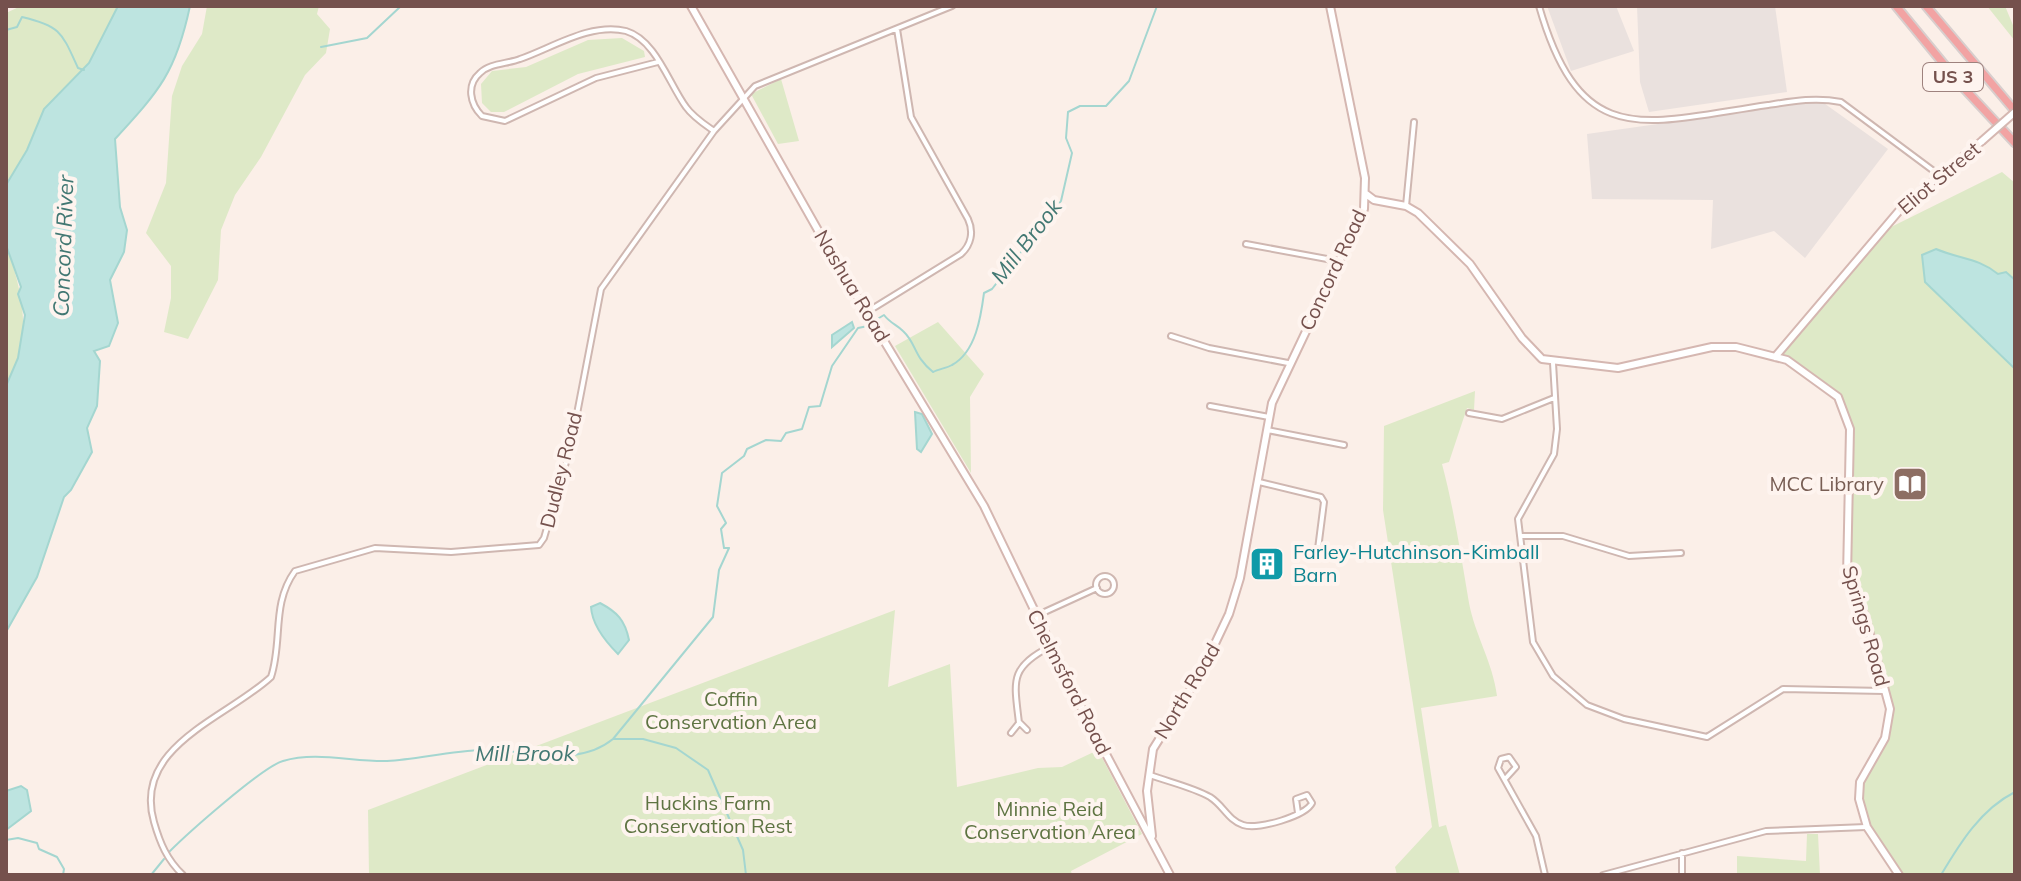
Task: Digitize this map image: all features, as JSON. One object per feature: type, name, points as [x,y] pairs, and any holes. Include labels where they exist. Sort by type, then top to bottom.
[{"type":"highway","name":"US 3","points":[[1896,6],[1961,85],[2015,143]]},
{"type":"highway","name":"US 3","points":[[1926,6],[2015,111]]},
{"type":"main road","name":"Nashua Road","points":[[691,6],[867,312],[984,506],[1013,566]]},
{"type":"main road","name":"Concord Road","points":[[1258,482],[1269,417],[1288,363],[1362,215],[1366,194],[1330,6]]},
{"type":"main road","name":"Eliot Street","points":[[1775,357],[1904,205],[2015,111]]},
{"type":"main road","points":[[1366,194],[1388,204],[1406,206],[1418,213],[1470,264],[1533,352],[1553,363]]},
{"type":"main road","name":"Springs Road","points":[[1553,363],[1618,368],[1723,346],[1775,357],[1801,368],[1838,397],[1846,410],[1850,429],[1846,565],[1850,587],[1865,616],[1889,724],[1882,746],[1860,782],[1859,799],[1867,827],[1899,875]]},
{"type":"main road","name":"North Road","points":[[1154,845],[1147,791],[1148,774],[1159,736],[1202,671],[1229,614],[1240,578],[1258,482]]},
{"type":"main road","name":"Chelmsford Road","points":[[1013,566],[1128,797]]},
{"type":"main road","points":[[1147,791],[1128,797],[1170,875]]},
{"type":"street","name":"Dudley Road","points":[[183,875],[159,841],[150,805],[152,784],[160,765],[178,743],[247,698],[271,677],[278,647],[278,607],[295,571],[375,548],[512,550],[531,548],[544,538],[571,445],[601,289],[714,131],[744,95],[787,71],[952,6]]},
{"type":"street","points":[[1539,6],[1565,76],[1585,98],[1614,115],[1633,120],[1669,119],[1791,101],[1841,102],[1941,176]]},
{"type":"street","points":[[867,312],[961,254],[969,246],[971,232],[968,219],[911,117],[897,29]]},
{"type":"street","points":[[658,62],[596,78],[505,121],[482,116],[472,100],[474,81],[487,68],[595,32],[618,30],[634,35],[658,62],[686,107],[714,131]]},
{"type":"street","points":[[1406,206],[1414,122]]},
{"type":"street","points":[[1246,244],[1338,261]]},
{"type":"street","points":[[1171,336],[1209,348],[1288,363]]},
{"type":"street","points":[[1553,363],[1557,429],[1554,454],[1523,505],[1518,519],[1533,642],[1553,676],[1587,705],[1624,719],[1707,737],[1783,689],[1884,691]]},
{"type":"street","points":[[1469,413],[1502,419],[1554,398]]},
{"type":"street","points":[[1210,406],[1269,417]]},
{"type":"street","points":[[1267,430],[1344,445]]},
{"type":"street","points":[[1258,482],[1323,499],[1318,549],[1344,555]]},
{"type":"street","points":[[1520,536],[1563,536],[1629,556],[1681,553]]},
{"type":"street","points":[[1036,616],[1097,588],[1109,593],[1114,582],[1104,576],[1098,581],[1097,588]]},
{"type":"street","points":[[1011,733],[1019,722],[1017,674],[1030,658],[1051,646]]},
{"type":"street","points":[[1019,722],[1027,730]]},
{"type":"street","points":[[1505,779],[1516,767],[1509,757],[1498,763],[1505,779],[1536,836],[1545,875]]},
{"type":"street","points":[[1148,774],[1206,795],[1232,820],[1245,826],[1259,827],[1298,813],[1311,805],[1307,795],[1296,799],[1298,813]]},
{"type":"street","points":[[1603,875],[1766,831],[1867,827]]},
{"type":"street","points":[[1682,853],[1682,875]]},
{"type":"shaded area","points":[[1547,6],[1616,6],[1634,51],[1571,71]]},
{"type":"shaded area","points":[[1637,6],[1775,6],[1787,92],[1649,112],[1640,82]]},
{"type":"shaded area","points":[[1821,101],[1888,149],[1805,258],[1774,231],[1711,249],[1713,200],[1592,199],[1587,134]]},
{"type":"green space","points":[[21,6],[118,6],[89,63],[44,109],[27,150],[6,185],[6,13]]},
{"type":"green space","points":[[207,6],[319,6],[317,14],[330,29],[326,53],[305,75],[261,157],[235,195],[221,230],[218,280],[188,339],[164,332],[171,298],[171,266],[146,233],[166,183],[172,96],[182,66],[202,34]]},
{"type":"green space","points":[[1987,6],[2005,6],[2015,30],[2015,41]]},
{"type":"green space","points":[[622,38],[644,51],[645,57],[578,74],[504,112],[491,112],[482,103],[481,84],[492,71],[526,67],[588,40]]},
{"type":"green space","points":[[781,79],[799,141],[778,144],[751,94]]},
{"type":"green space","points":[[2002,172],[2015,183],[2015,875],[1899,875],[1867,827],[1859,799],[1860,782],[1882,746],[1890,709],[1865,616],[1847,577],[1850,429],[1842,403],[1801,368],[1775,357],[1885,230]]},
{"type":"green space","points":[[6,245],[21,298],[23,334],[15,369],[6,386]]},
{"type":"green space","points":[[938,322],[984,374],[970,397],[971,473],[895,346]]},
{"type":"green space","points":[[1475,391],[1474,410],[1467,408],[1449,462],[1442,464],[1469,603],[1497,696],[1421,708],[1439,827],[1446,825],[1460,875],[1397,875],[1395,867],[1432,827],[1383,510],[1384,426]]},
{"type":"green space","points":[[895,610],[888,687],[950,664],[957,787],[1038,768],[1062,767],[1098,750],[1142,834],[1071,871],[1072,875],[369,875],[368,810]]},
{"type":"green space","points":[[1807,834],[1818,834],[1820,875],[1737,875],[1737,856],[1806,861]]},
{"type":"water","name":"Concord River","points":[[118,6],[190,6],[179,48],[164,79],[115,139],[120,207],[127,230],[124,252],[110,280],[118,323],[109,346],[94,351],[100,361],[97,406],[87,428],[92,452],[64,497],[37,577],[6,632],[6,386],[18,358],[25,315],[18,294],[21,287],[6,245],[6,185],[27,150],[44,109],[89,63]]},
{"type":"water","points":[[1936,249],[1976,262],[1998,274],[2006,272],[2015,280],[2015,369],[1925,282],[1922,255]]},
{"type":"water","points":[[852,322],[854,328],[832,347],[832,335]]},
{"type":"water","points":[[915,412],[922,414],[932,434],[921,452],[917,449]]},
{"type":"water","points":[[600,603],[619,617],[625,627],[629,640],[618,654],[594,620],[591,607]]},
{"type":"water","points":[[21,786],[27,790],[31,811],[6,830],[6,791]]},
{"type":"waterway","points":[[321,47],[367,38],[401,6]]},
{"type":"waterway","name":"Mill Brook","points":[[879,318],[884,315],[903,331],[933,372],[950,366],[967,352],[976,333],[984,293],[992,289],[1061,201],[1072,153],[1066,138],[1068,112],[1080,106],[1106,106],[1129,81],[1157,6]]},
{"type":"waterway","points":[[6,30],[17,27],[22,17],[53,28],[64,39],[78,68],[84,70]]},
{"type":"waterway","name":"Mill Brook","points":[[169,852],[242,788],[283,761],[308,757],[387,761],[484,750],[568,755],[599,748],[613,739],[713,617],[719,570],[729,548],[724,548],[721,529],[726,523],[717,506],[722,473],[744,456],[747,449],[766,440],[781,441],[786,433],[802,429],[809,407],[820,406],[832,366],[858,328],[868,326]]},
{"type":"waterway","points":[[614,739],[643,739],[676,748],[708,770],[743,850],[746,875]]},
{"type":"waterway","points":[[1941,875],[1982,817],[2015,792]]},
{"type":"waterway","name":"Mill Brook","points":[[6,840],[18,838],[37,843],[39,849],[57,857],[64,869],[63,875]]},
{"type":"waterway","name":"Mill Brook","points":[[151,875],[164,859]]},
{"type":"place","name":"MCC Library","points":[[1910,484]]},
{"type":"place","name":"Farley-Hutchinson-Kimball Barn","points":[[1267,564]]},
{"type":"park label","name":"Coffin Conservation Area","points":[[731,710]]},
{"type":"park label","name":"Huckins Farm Conservation Rest","points":[[708,814]]},
{"type":"park label","name":"Minnie Reid Conservation Area","points":[[1050,820]]}]
